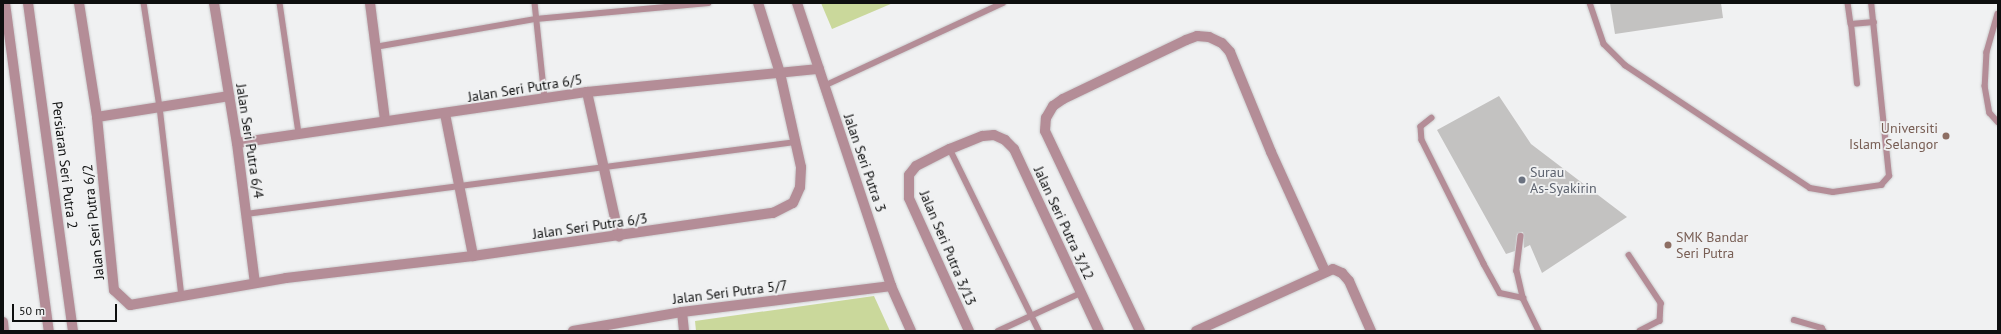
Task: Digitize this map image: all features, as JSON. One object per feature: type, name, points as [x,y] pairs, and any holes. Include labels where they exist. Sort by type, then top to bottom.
[{"type":"street","points":[[5,3],[49,331]]},
{"type":"street","name":"Persiaran Seri Putra 2","points":[[28,3],[73,331]]},
{"type":"street","name":"Jalan Seri Putra 6/2","points":[[79,3],[97,117],[114,290],[130,305],[255,283]]},
{"type":"street","name":"Jalan Seri Putra 6/4","points":[[214,3],[237,143],[255,283]]},
{"type":"street","points":[[370,3],[386,120]]},
{"type":"street","name":"Jalan Seri Putra 6/3","points":[[255,283],[473,256],[754,217],[773,213],[793,203],[800,186],[801,166],[780,73],[758,3]]},
{"type":"street","name":"Jalan Seri Putra 3","points":[[797,3],[891,286],[911,331]]},
{"type":"street","points":[[1140,331],[1045,131],[1046,118],[1053,106],[1063,99],[1186,40],[1198,36],[1209,37],[1222,42],[1230,52],[1271,152],[1325,271]]},
{"type":"street","name":"Jalan Seri Putra 6/5","points":[[237,143],[386,120],[445,114],[587,92],[819,69]]},
{"type":"street","points":[[587,92],[619,236]]},
{"type":"street","points":[[97,117],[229,96]]},
{"type":"street","points":[[445,114],[473,256]]},
{"type":"street","name":"Jalan Seri Putra 3/13","points":[[969,331],[909,198],[910,175],[916,166],[950,149],[983,136],[994,135]]},
{"type":"street","name":"Jalan Seri Putra 3/12","points":[[994,135],[1005,140],[1014,149],[1100,331]]},
{"type":"street","points":[[1196,331],[1325,271],[1333,269],[1342,273],[1349,281],[1371,331]]},
{"type":"street","name":"Jalan Seri Putra 5/7","points":[[573,331],[682,312],[891,286]]},
{"type":"street","points":[[682,312],[684,331]]},
{"type":"street","points":[[3,322],[4,331]]},
{"type":"lane","points":[[144,3],[160,107],[182,296]]},
{"type":"lane","points":[[280,3],[299,133]]},
{"type":"lane","points":[[535,3],[545,98]]},
{"type":"lane","points":[[375,47],[536,19],[708,3]]},
{"type":"lane","points":[[824,86],[1003,3]]},
{"type":"lane","points":[[1590,3],[1604,44],[1612,54],[1804,183],[1820,191],[1848,191],[1881,185],[1886,183],[1889,176],[1871,3]]},
{"type":"lane","points":[[1848,3],[1857,84]]},
{"type":"lane","points":[[1998,14],[1987,52],[1985,86],[1990,113],[1998,122]]},
{"type":"lane","points":[[1851,24],[1874,22]]},
{"type":"lane","points":[[1432,118],[1421,127],[1422,140],[1484,264],[1500,293],[1523,298]]},
{"type":"lane","points":[[246,214],[460,186],[603,165],[796,142]]},
{"type":"lane","points":[[950,149],[1039,331]]},
{"type":"lane","points":[[1521,236],[1517,271],[1523,298],[1539,331]]},
{"type":"lane","points":[[1629,254],[1661,303],[1660,321],[1640,331]]},
{"type":"lane","points":[[998,331],[1032,317],[1081,293]]},
{"type":"lane","points":[[1794,320],[1822,328],[1824,331]]},
{"type":"green space","points":[[821,3],[893,3],[832,29]]},
{"type":"green space","points":[[874,296],[890,331],[696,331],[695,321]]},
{"type":"building","points":[[1610,3],[1721,3],[1723,18],[1615,34]]},
{"type":"building","name":"Surau As-Syakirin","points":[[1499,96],[1531,144],[1627,217],[1542,273],[1530,245],[1524,248],[1523,232],[1517,234],[1515,251],[1506,254],[1437,130]]},
{"type":"place","name":"Universiti Islam Selangor","points":[[1946,136]]},
{"type":"place","name":"Surau As-Syakirin","points":[[1522,180]]},
{"type":"place","name":"SMK Bandar Seri Putra","points":[[1668,245]]}]
